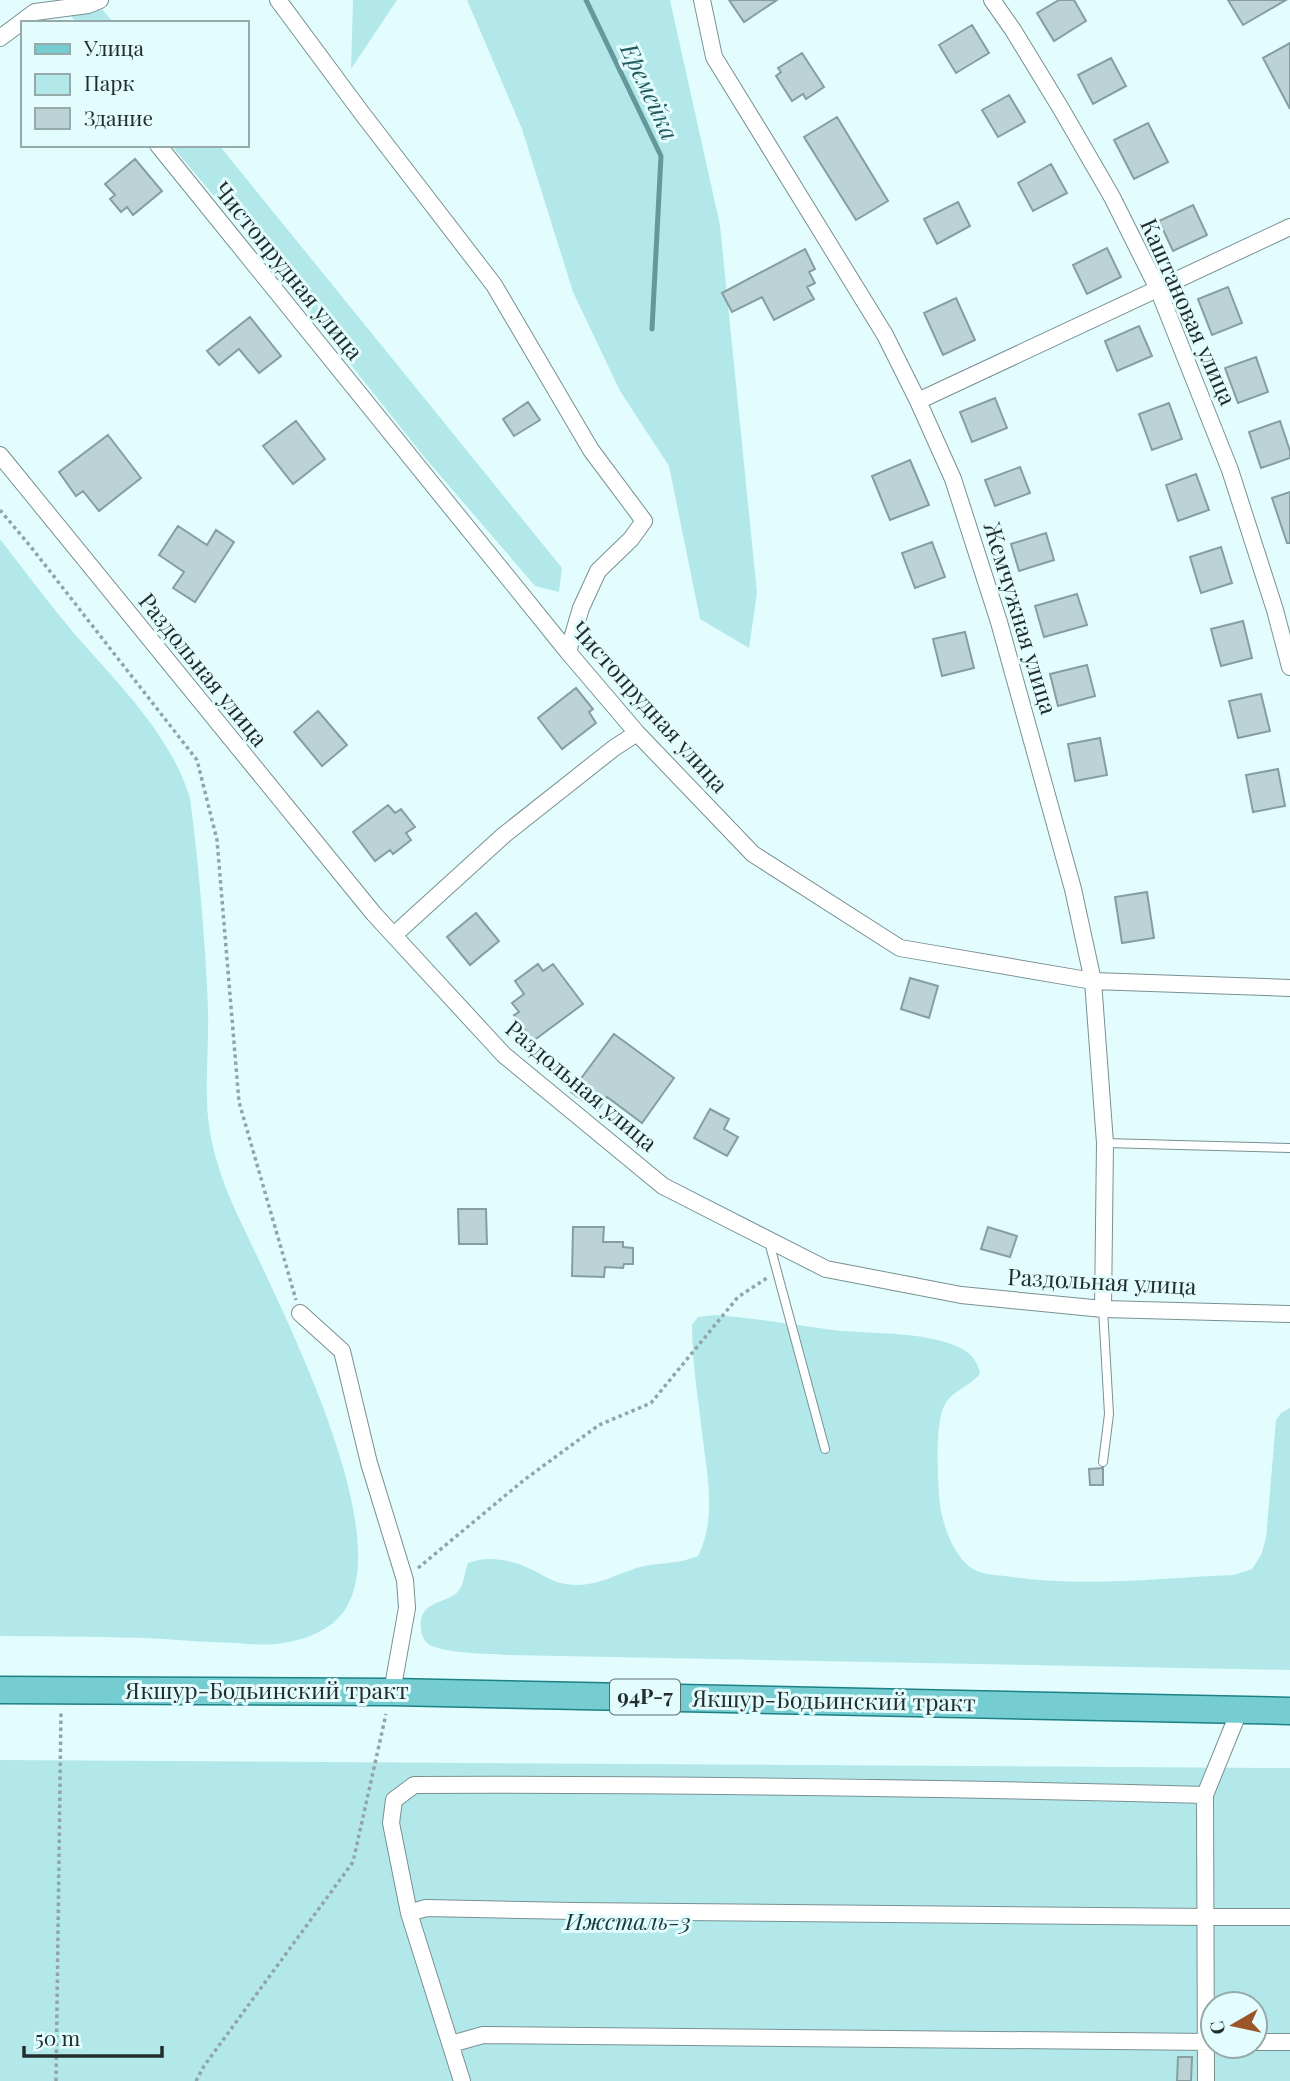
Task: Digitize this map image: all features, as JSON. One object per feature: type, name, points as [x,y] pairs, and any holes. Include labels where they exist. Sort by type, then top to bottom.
[{"type":"main road","name":"Якшур-Бодьинский тракт","points":[[0,1690],[392,1692],[1290,1710]]},
{"type":"street","points":[[23,21],[35,12],[88,5],[100,0]]},
{"type":"street","points":[[278,0],[494,285],[591,450],[643,521],[631,539],[598,571],[581,608],[568,652]]},
{"type":"street","name":"Жемчужная улица","points":[[702,0],[714,57],[885,335],[918,401],[953,480],[999,622],[1073,889],[1093,981],[1105,1143],[1103,1308]]},
{"type":"street","name":"Каштановая улица","points":[[992,0],[1060,107],[1112,197],[1158,289],[1230,470],[1275,610],[1290,667]]},
{"type":"street","points":[[0,38],[21,22]]},
{"type":"street","name":"Чистопрудная улица","points":[[160,147],[568,652],[637,733],[752,854],[900,948],[1093,981],[1290,988]]},
{"type":"street","points":[[918,401],[1290,227]]},
{"type":"street","name":"Раздольная улица","points":[[0,455],[374,914],[504,1055],[663,1185],[826,1269],[961,1295],[1103,1308],[1290,1314]]},
{"type":"street","points":[[394,935],[504,835],[637,733]]},
{"type":"street","points":[[300,1313],[342,1351],[369,1464],[405,1580],[407,1608],[392,1692]]},
{"type":"street","points":[[1208,1990],[1205,1795],[1240,1709]]},
{"type":"street","points":[[462,2081],[410,1913],[391,1823],[394,1800],[414,1785],[673,1784],[1205,1795]]},
{"type":"street","points":[[410,1913],[426,1908],[1290,1917]]},
{"type":"street","points":[[451,2044],[483,2035],[1199,2042]]},
{"type":"street","points":[[1269,2042],[1290,2042]]},
{"type":"street","points":[[1206,2081],[1208,2060]]},
{"type":"lane","points":[[1105,1143],[1290,1148]]},
{"type":"lane","points":[[769,1239],[825,1448]]},
{"type":"lane","points":[[1103,1308],[1109,1414],[1103,1462]]},
{"type":"path","points":[[0,510],[197,760],[217,840],[239,1102],[300,1313]]},
{"type":"path","points":[[405,1580],[524,1480],[599,1425],[651,1403],[738,1297],[777,1271]]},
{"type":"path","points":[[55,2081],[61,1690]]},
{"type":"path","points":[[196,2081],[204,2066],[353,1862],[392,1692]]},
{"type":"green space","points":[[94,0],[112,21],[75,21],[65,6]]},
{"type":"green space","points":[[353,0],[397,0],[351,69]]},
{"type":"green space","points":[[467,0],[670,0],[720,225],[757,593],[749,648],[700,619],[669,466],[620,391],[573,292],[522,129]]},
{"type":"green space","points":[[173,147],[221,147],[562,568],[559,592],[535,586],[426,459],[252,241]]},
{"type":"green space","points":[[0,539],[64,621],[156,730],[181,774],[190,798],[205,955],[208,1019],[207,1111],[214,1149],[230,1198],[300,1349],[326,1414],[346,1479],[357,1539],[354,1588],[333,1623],[296,1641],[259,1644],[143,1638],[0,1636]]},
{"type":"green space","points":[[715,1315],[833,1330],[921,1337],[954,1345],[970,1354],[980,1374],[950,1397],[940,1420],[940,1504],[944,1524],[957,1553],[974,1569],[991,1575],[1090,1582],[1234,1575],[1252,1569],[1261,1555],[1266,1538],[1276,1420],[1290,1408],[1290,1670],[507,1655],[452,1651],[427,1643],[421,1630],[424,1612],[457,1593],[468,1563],[488,1559],[508,1561],[554,1581],[577,1585],[597,1582],[645,1566],[698,1556],[707,1526],[709,1495],[692,1325],[698,1317]]},
{"type":"green space","name":"Ижсталь-3","points":[[0,1760],[1290,1768],[1290,2081],[0,2081]]},
{"type":"building","points":[[729,0],[777,0],[744,22]]},
{"type":"building","points":[[1059,0],[1074,0],[1086,21],[1054,41],[1037,13]]},
{"type":"building","points":[[1228,0],[1286,0],[1243,25]]},
{"type":"building","points":[[972,25],[989,53],[956,73],[939,45]]},
{"type":"building","points":[[1290,43],[1290,109],[1263,58]]},
{"type":"building","points":[[802,53],[824,87],[806,99],[803,94],[792,101],[776,76],[781,72],[778,68]]},
{"type":"building","points":[[1111,58],[1126,86],[1093,104],[1078,75]]},
{"type":"building","points":[[1009,95],[1025,122],[998,137],[982,110]]},
{"type":"building","points":[[837,117],[888,201],[856,220],[804,137]]},
{"type":"building","points":[[1148,123],[1168,162],[1134,179],[1114,140]]},
{"type":"building","points":[[135,159],[162,191],[133,215],[127,207],[121,212],[110,199],[115,195],[105,184]]},
{"type":"building","points":[[1051,164],[1067,193],[1033,211],[1018,183]]},
{"type":"building","points":[[958,202],[970,226],[937,244],[924,219]]},
{"type":"building","points":[[1193,205],[1207,235],[1173,251],[1159,221]]},
{"type":"building","points":[[1107,248],[1121,277],[1087,294],[1073,265]]},
{"type":"building","points":[[805,249],[815,269],[809,272],[815,283],[807,287],[814,299],[774,320],[762,297],[732,312],[722,293]]},
{"type":"building","points":[[1228,287],[1242,323],[1212,335],[1198,299]]},
{"type":"building","points":[[956,298],[975,340],[943,355],[924,313]]},
{"type":"building","points":[[250,317],[281,356],[259,373],[239,349],[219,365],[207,351]]},
{"type":"building","points":[[1139,326],[1152,356],[1117,371],[1105,341]]},
{"type":"building","points":[[1256,357],[1268,392],[1238,403],[1225,368]]},
{"type":"building","points":[[995,398],[1007,428],[972,442],[960,412]]},
{"type":"building","points":[[528,402],[540,420],[514,436],[503,419]]},
{"type":"building","points":[[1169,403],[1182,439],[1152,450],[1139,414]]},
{"type":"building","points":[[296,421],[325,459],[293,484],[263,446]]},
{"type":"building","points":[[1280,421],[1290,458],[1261,468],[1249,432]]},
{"type":"building","points":[[108,435],[141,478],[99,511],[83,491],[76,496],[59,472]]},
{"type":"building","points":[[910,460],[929,505],[890,520],[872,476]]},
{"type":"building","points":[[1020,467],[1030,493],[995,506],[985,480]]},
{"type":"building","points":[[1196,474],[1209,510],[1178,521],[1166,485]]},
{"type":"building","points":[[1290,492],[1290,543],[1287,543],[1272,498]]},
{"type":"building","points":[[178,526],[207,545],[216,530],[234,542],[195,602],[173,588],[184,572],[159,555]]},
{"type":"building","points":[[1046,533],[1054,560],[1019,571],[1011,544]]},
{"type":"building","points":[[932,542],[945,577],[915,588],[902,553]]},
{"type":"building","points":[[1221,547],[1232,583],[1201,593],[1190,557]]},
{"type":"building","points":[[1077,594],[1087,625],[1044,637],[1035,606]]},
{"type":"building","points":[[1243,621],[1252,658],[1221,666],[1211,629]]},
{"type":"building","points":[[965,632],[974,668],[942,676],[933,639]]},
{"type":"building","points":[[1087,665],[1095,696],[1058,706],[1050,674]]},
{"type":"building","points":[[576,688],[593,709],[589,712],[596,723],[562,749],[538,718]]},
{"type":"building","points":[[1261,694],[1270,731],[1238,738],[1229,701]]},
{"type":"building","points":[[318,711],[347,745],[322,766],[294,732]]},
{"type":"building","points":[[1100,738],[1107,775],[1075,781],[1068,744]]},
{"type":"building","points":[[1278,769],[1285,806],[1253,812],[1246,775]]},
{"type":"building","points":[[388,805],[395,813],[401,809],[415,827],[406,833],[411,840],[393,854],[390,850],[375,861],[353,832]]},
{"type":"building","points":[[1147,892],[1154,938],[1122,943],[1115,897]]},
{"type":"building","points":[[476,913],[499,941],[470,965],[447,937]]},
{"type":"building","points":[[538,964],[543,971],[553,964],[583,1004],[533,1041],[514,1015],[519,1012],[512,1003],[524,994],[515,981]]},
{"type":"building","points":[[910,978],[938,986],[929,1018],[901,1009]]},
{"type":"building","points":[[614,1034],[674,1078],[642,1123],[607,1097],[597,1111],[571,1092]]},
{"type":"building","points":[[710,1109],[729,1119],[724,1129],[738,1137],[727,1156],[694,1138]]},
{"type":"building","points":[[458,1209],[486,1209],[487,1244],[459,1244]]},
{"type":"building","points":[[573,1227],[604,1227],[603,1242],[623,1242],[623,1247],[633,1248],[633,1264],[624,1264],[623,1268],[605,1267],[604,1277],[572,1276]]},
{"type":"building","points":[[988,1227],[1017,1236],[1010,1257],[981,1249]]},
{"type":"building","points":[[1103,1468],[1103,1485],[1090,1485],[1089,1469]]},
{"type":"building","points":[[1178,2057],[1192,2057],[1191,2081],[1177,2081]]},
{"type":"waterway","name":"Еремейка","points":[[586,0],[661,156],[652,329]]}]
